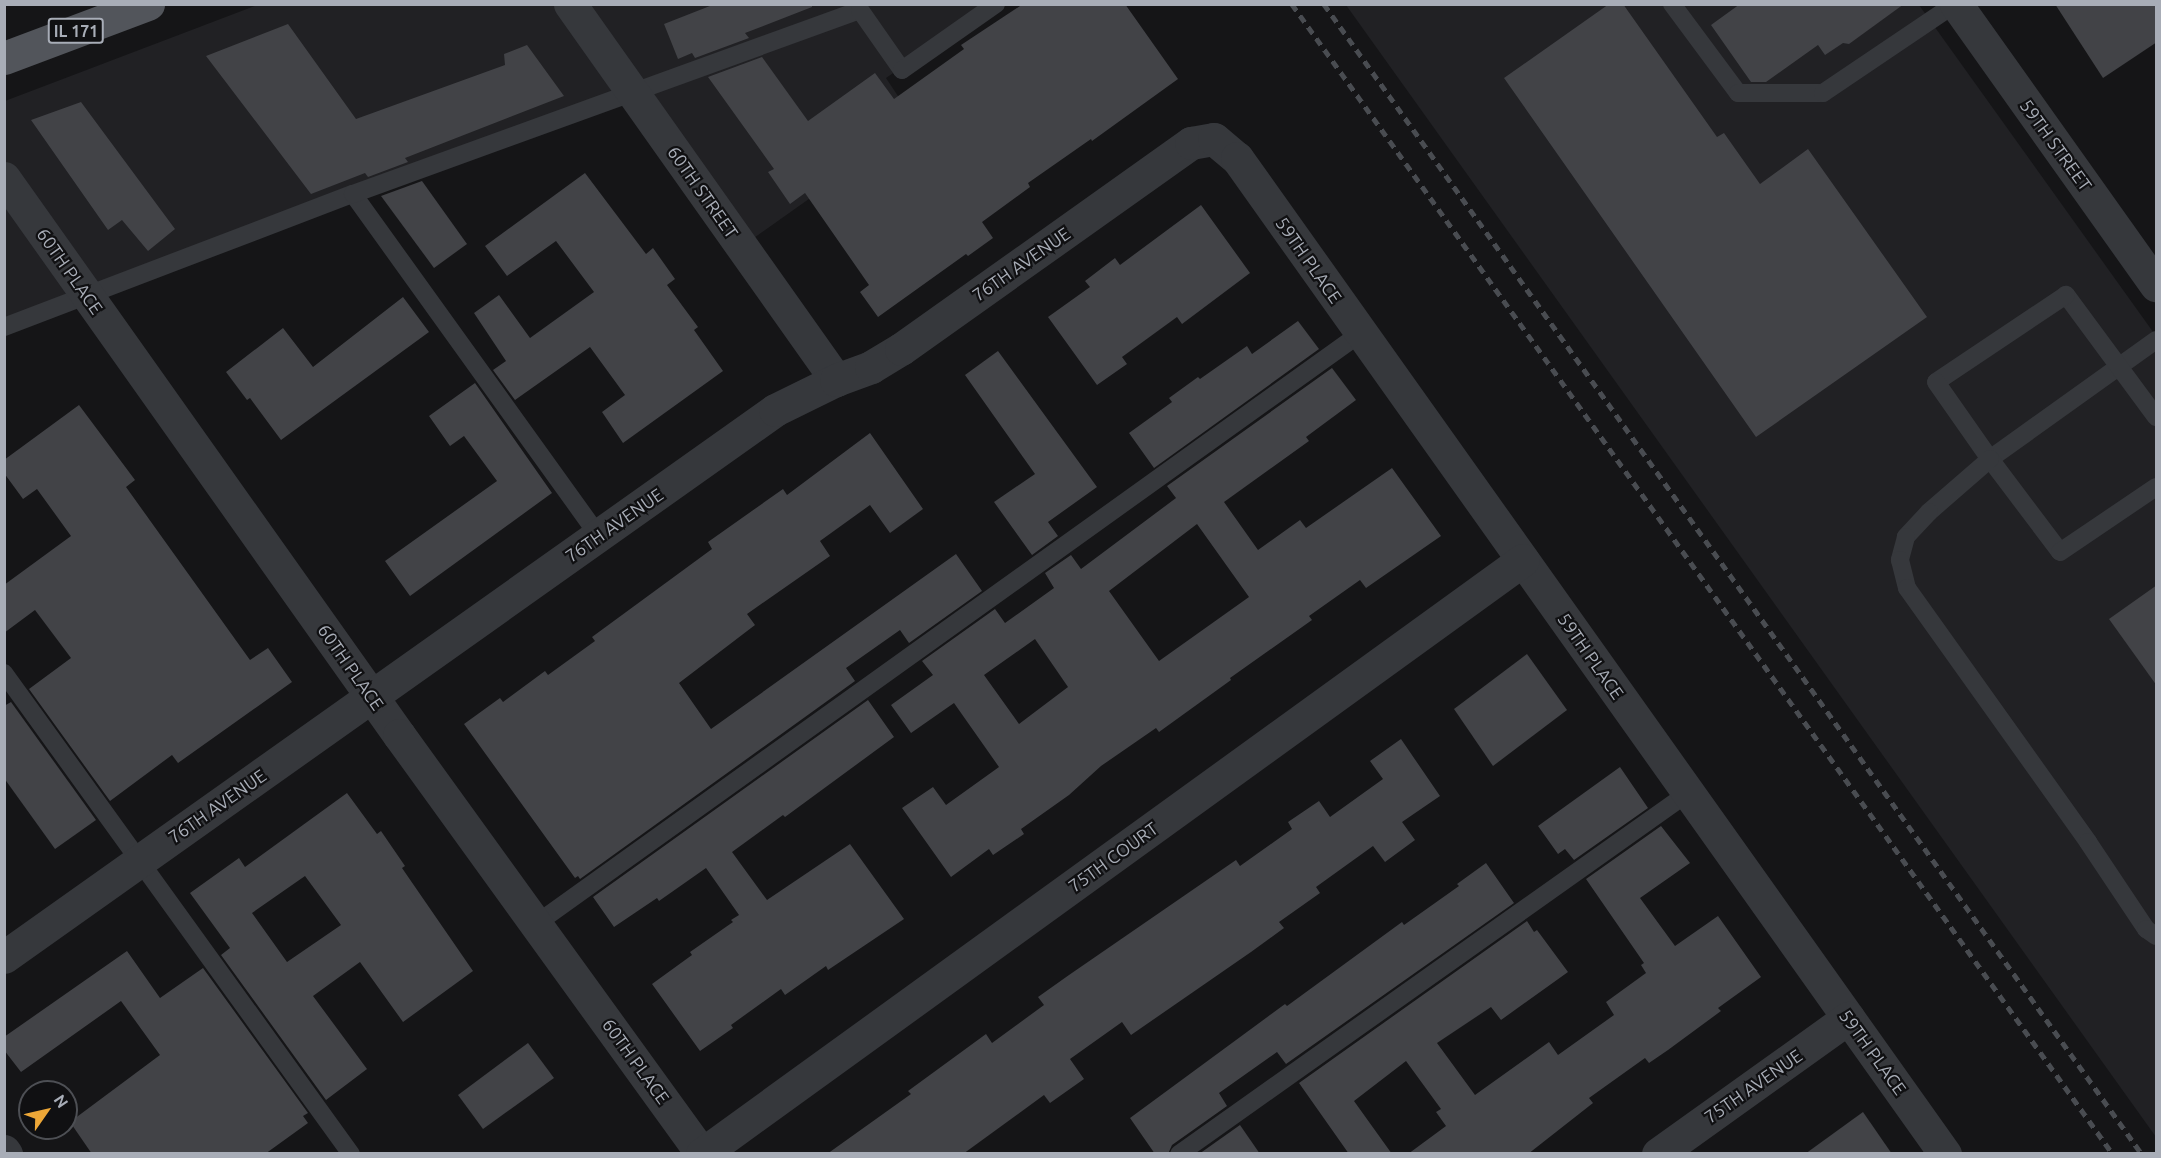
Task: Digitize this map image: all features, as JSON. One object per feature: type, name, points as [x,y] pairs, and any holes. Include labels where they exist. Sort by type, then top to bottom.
[{"type":"main road","name":"IL 171","points":[[4,58],[148,4]]},
{"type":"street","name":"60TH STREET","points":[[570,4],[836,380]]},
{"type":"street","name":"59TH STREET","points":[[1955,4],[2157,285]]},
{"type":"street","name":"76TH AVENUE","points":[[4,957],[775,410],[836,380],[871,367],[901,349],[1191,143],[1214,139],[1237,158]]},
{"type":"street","name":"59TH PLACE","points":[[1237,158],[1946,1154]]},
{"type":"street","name":"60TH PLACE","points":[[4,178],[372,697],[702,1154]]},
{"type":"street","name":"75TH COURT","points":[[702,1154],[1523,560]]},
{"type":"street","name":"75TH AVENUE","points":[[1658,1154],[1848,1018]]},
{"type":"lane","points":[[4,327],[353,194],[861,10],[902,70],[996,4]]},
{"type":"lane","points":[[1672,4],[1738,93],[1823,93],[1955,4]]},
{"type":"lane","points":[[353,194],[599,536]]},
{"type":"lane","points":[[2157,417],[2066,295],[1936,382],[2060,552],[2157,487]]},
{"type":"lane","points":[[536,924],[1361,333]]},
{"type":"lane","points":[[2157,340],[1990,459],[1929,512],[1906,537],[1900,560],[1907,588],[2082,833],[2146,929],[2157,936]]},
{"type":"lane","points":[[4,673],[351,1154]]},
{"type":"lane","points":[[1179,1154],[1688,793]]},
{"type":"shaded area","points":[[257,5],[991,5],[886,78],[916,123],[744,245],[632,89],[5,323],[5,101]]},
{"type":"shaded area","points":[[1346,5],[1919,5],[2156,336],[2156,1137]]},
{"type":"building","points":[[715,4],[812,4],[812,7],[745,33],[749,38],[695,58],[692,53],[678,59],[664,24]]},
{"type":"building","points":[[1023,4],[1125,4],[1178,79],[1092,141],[1091,139],[1028,183],[1030,187],[982,222],[993,238],[968,256],[966,254],[878,317],[860,292],[869,285],[805,193],[790,204],[768,172],[774,169],[708,77],[762,57],[808,121],[875,73],[894,99],[964,49],[961,45]]},
{"type":"building","points":[[1609,4],[1623,4],[1717,137],[1724,133],[1760,184],[1808,149],[1927,317],[1756,437],[1504,78]]},
{"type":"building","points":[[1740,4],[1904,4],[1849,44],[1843,43],[1825,55],[1818,45],[1766,82],[1751,82],[1711,25]]},
{"type":"building","points":[[2055,4],[2157,4],[2157,42],[2103,78]]},
{"type":"building","points":[[288,24],[356,119],[505,65],[504,54],[527,45],[564,96],[405,158],[408,162],[368,177],[365,173],[311,194],[206,56]]},
{"type":"building","points":[[81,102],[175,229],[148,251],[122,220],[108,230],[31,120]]},
{"type":"building","points":[[585,173],[646,254],[653,248],[675,279],[667,285],[698,327],[694,330],[723,371],[623,443],[602,412],[625,395],[590,347],[515,400],[493,370],[506,361],[474,313],[499,295],[530,338],[594,292],[556,241],[507,276],[485,246]]},
{"type":"building","points":[[422,181],[467,244],[434,268],[381,196]]},
{"type":"building","points":[[1201,205],[1250,273],[1182,324],[1177,317],[1122,357],[1127,364],[1097,385],[1048,317],[1090,287],[1085,281],[1115,258],[1120,265]]},
{"type":"building","points":[[403,297],[429,332],[281,440],[250,398],[247,400],[226,372],[283,328],[313,367]]},
{"type":"building","points":[[1298,321],[1319,349],[1154,468],[1129,433],[1172,402],[1169,398],[1198,377],[1200,379],[1247,346],[1252,354]]},
{"type":"building","points":[[998,351],[1097,487],[1048,522],[1058,536],[1032,555],[994,502],[1035,474],[965,375]]},
{"type":"building","points":[[1332,368],[1356,400],[1306,437],[1309,441],[1224,502],[1258,550],[1300,520],[1306,528],[1392,468],[1441,536],[1366,588],[1360,580],[1309,616],[1312,620],[1159,732],[1156,728],[1101,766],[1069,795],[1021,829],[1024,834],[993,855],[989,849],[951,877],[902,808],[933,787],[946,805],[999,767],[954,703],[911,733],[891,705],[933,675],[922,661],[995,609],[1005,623],[1054,588],[1045,573],[1071,555],[1081,569],[1176,498],[1167,486]],"holes":[[[1197,524],[1249,597],[1159,661],[1109,591]],[[1035,639],[1068,687],[1019,724],[984,675]]]},
{"type":"building","points":[[475,383],[552,493],[410,596],[385,561],[497,481],[464,436],[450,446],[429,416]]},
{"type":"building","points":[[79,405],[135,480],[126,487],[250,660],[268,648],[292,682],[178,763],[172,755],[110,801],[29,689],[71,658],[35,610],[4,633],[4,585],[71,536],[37,489],[23,499],[4,473],[4,460]]},
{"type":"building","points":[[870,433],[923,509],[890,533],[870,505],[820,541],[830,556],[747,614],[755,625],[679,683],[711,729],[956,554],[982,591],[909,643],[900,630],[846,668],[855,681],[580,879],[578,876],[575,878],[464,724],[500,698],[503,702],[545,671],[548,675],[595,641],[592,637],[712,549],[708,542],[783,489],[787,495]]},
{"type":"building","points":[[2157,585],[2157,686],[2109,619]]},
{"type":"building","points":[[1527,654],[1567,710],[1493,766],[1454,709]]},
{"type":"building","points":[[868,700],[894,737],[785,817],[783,815],[732,852],[767,900],[850,844],[904,919],[828,970],[826,966],[785,995],[781,989],[731,1025],[733,1028],[700,1051],[652,984],[692,955],[690,952],[733,922],[731,920],[739,915],[706,868],[659,901],[657,898],[614,927],[593,897]]},
{"type":"building","points":[[11,702],[96,820],[55,849],[4,778],[4,706]]},
{"type":"building","points":[[1401,739],[1440,796],[1402,822],[1415,840],[1385,862],[1373,846],[1316,887],[1320,893],[1279,922],[1284,928],[1251,952],[1131,1035],[1122,1022],[1070,1059],[1084,1079],[1050,1103],[1044,1095],[963,1154],[827,1154],[911,1094],[908,1091],[986,1034],[992,1043],[1044,1005],[1038,997],[1069,975],[1236,860],[1240,866],[1292,829],[1288,822],[1319,801],[1330,817],[1383,779],[1370,761]]},
{"type":"building","points":[[1620,767],[1648,808],[1574,860],[1565,849],[1558,854],[1538,826]]},
{"type":"building","points":[[347,793],[377,834],[381,831],[405,866],[402,868],[473,971],[403,1022],[360,962],[313,996],[367,1069],[326,1100],[221,955],[230,948],[190,893],[239,858],[245,867]],"holes":[[[305,876],[341,925],[287,962],[252,913]]]},
{"type":"building","points":[[1661,826],[1690,863],[1640,898],[1675,946],[1718,916],[1761,977],[1718,1008],[1721,1011],[1668,1050],[1649,1063],[1645,1058],[1589,1098],[1593,1103],[1528,1154],[1408,1154],[1446,1126],[1436,1112],[1441,1109],[1406,1061],[1354,1101],[1392,1154],[1349,1154],[1299,1083],[1527,921],[1534,932],[1537,930],[1568,972],[1501,1020],[1491,1007],[1437,1043],[1475,1095],[1549,1042],[1558,1055],[1614,1015],[1606,1002],[1646,973],[1641,965],[1644,963],[1586,879]]},
{"type":"building","points":[[1486,863],[1514,903],[1286,1064],[1277,1052],[1219,1093],[1227,1106],[1172,1145],[1168,1154],[1155,1154],[1130,1118],[1285,1004],[1287,1006],[1402,922],[1404,925],[1459,886],[1457,884]]},
{"type":"building","points":[[127,951],[160,998],[203,968],[308,1113],[303,1116],[308,1123],[265,1154],[92,1154],[78,1134],[78,1116],[160,1055],[121,1001],[21,1072],[4,1050],[4,1037]]},
{"type":"building","points":[[528,1043],[554,1078],[483,1129],[458,1095]]},
{"type":"building","points":[[1863,1112],[1892,1154],[1805,1154]]},
{"type":"building","points":[[1240,1125],[1260,1154],[1199,1154]]},
{"type":"railway","points":[[1292,4],[2113,1154]]},
{"type":"railway","points":[[1324,4],[2142,1154]]}]
